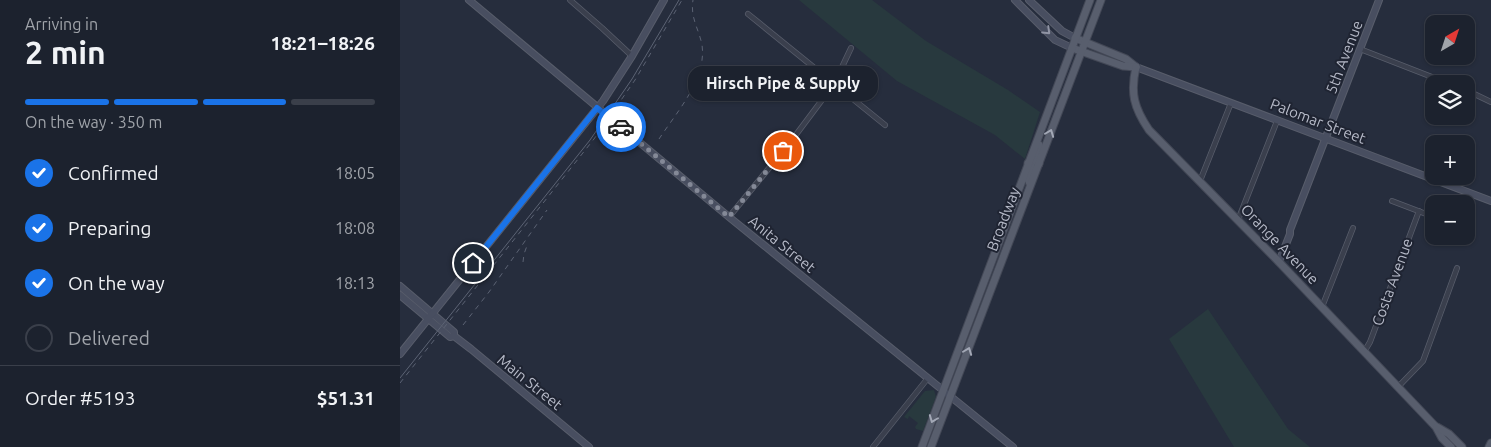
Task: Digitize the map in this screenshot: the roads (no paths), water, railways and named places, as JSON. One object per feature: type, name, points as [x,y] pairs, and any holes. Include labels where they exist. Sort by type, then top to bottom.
[{"type":"main road","name":"Anita Street","points":[[469,0],[729,217],[1013,447]]},
{"type":"main road","points":[[400,354],[597,108],[632,56],[664,0]]},
{"type":"main road","name":"Palomar Street","points":[[1015,0],[1055,40],[1072,48],[1123,66],[1136,67],[1491,200]]},
{"type":"main road","name":"Palomar Street","points":[[1029,0],[1062,31],[1085,43],[1126,59],[1136,67]]},
{"type":"main road","name":"Broadway","points":[[922,447],[1090,0]]},
{"type":"main road","name":"Broadway","points":[[931,447],[1101,0]]},
{"type":"main road","name":"5th Avenue","points":[[1279,262],[1379,0]]},
{"type":"main road","name":"Orange Avenue","points":[[1136,67],[1133,82],[1134,96],[1139,116],[1149,130],[1322,307],[1436,427],[1442,438],[1451,447]]},
{"type":"main road","points":[[1036,140],[1039,146],[1035,161],[1039,164]]},
{"type":"main road","points":[[1028,163],[1032,167],[1028,179],[1030,186]]},
{"type":"main road","points":[[992,258],[1001,262]]},
{"type":"main road","name":"Main Street","points":[[400,286],[450,337],[454,336],[589,447]]},
{"type":"main road","name":"Main Street","points":[[400,295],[430,317]]},
{"type":"main road","name":"Orange Avenue","points":[[1436,427],[1449,434],[1462,447]]},
{"type":"main road","points":[[1489,447],[1491,443]]},
{"type":"street","points":[[570,0],[632,56]]},
{"type":"street","points":[[748,14],[885,125]]},
{"type":"street","points":[[729,217],[792,140],[834,84],[852,48]]},
{"type":"street","points":[[1360,49],[1427,75]]},
{"type":"street","points":[[1475,94],[1491,102]]},
{"type":"street","points":[[1200,181],[1231,103]]},
{"type":"street","points":[[1238,220],[1277,121]]},
{"type":"street","points":[[1392,201],[1425,214]]},
{"type":"street","name":"Costa Avenue","points":[[1364,352],[1370,342],[1418,211]]},
{"type":"street","points":[[1322,307],[1353,228]]},
{"type":"street","points":[[1398,387],[1422,361],[1458,268]]},
{"type":"street","points":[[873,447],[928,378]]},
{"type":"tram line","points":[[400,378],[590,140],[632,79],[679,0]]},
{"type":"railway","points":[[400,383],[594,139],[635,80],[682,0]]},
{"type":"railway","points":[[659,139],[689,95],[700,70],[702,45],[694,18],[693,0]]},
{"type":"railway","points":[[463,325],[489,292],[547,210]]},
{"type":"railway","points":[[523,262],[528,243]]},
{"type":"place","name":"Hirsch Pipe & Supply","points":[[783,151]]}]
